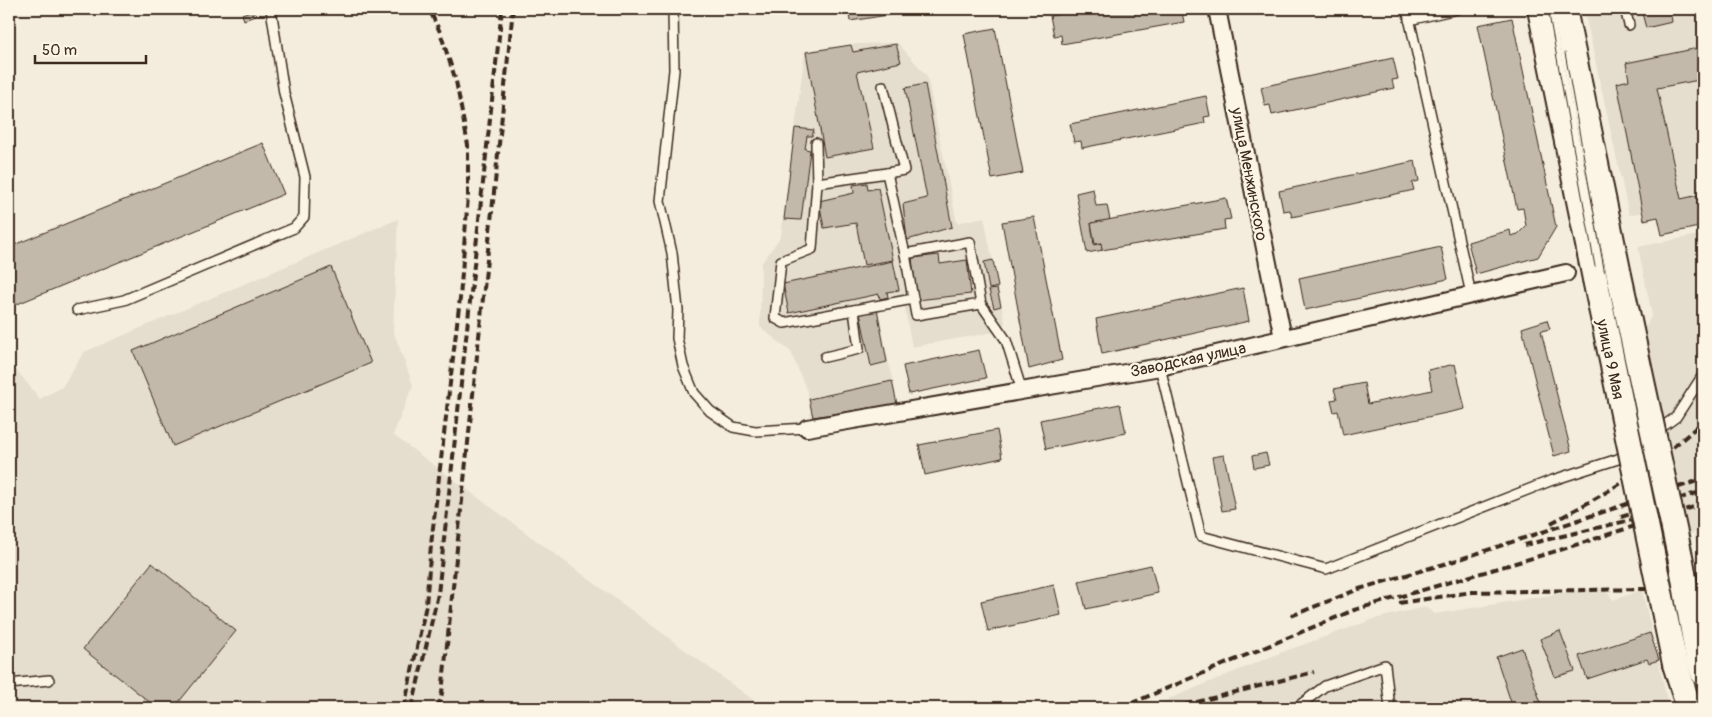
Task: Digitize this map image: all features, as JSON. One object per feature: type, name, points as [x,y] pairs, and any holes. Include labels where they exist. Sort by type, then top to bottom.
[{"type":"main road","name":"улица 9 Мая","points":[[1540,9],[1673,654],[1688,708]]},
{"type":"main road","name":"улица 9 Мая","points":[[1564,9],[1703,673]]},
{"type":"street","name":"улица Менжинского","points":[[1217,9],[1282,338]]},
{"type":"street","name":"Заводская улица","points":[[807,428],[1160,367],[1566,273]]},
{"type":"lane","points":[[77,310],[124,300],[294,228],[304,218],[305,177],[284,93],[271,9]]},
{"type":"lane","points":[[673,9],[674,70],[660,201],[672,253],[678,310],[677,338],[684,366],[694,393],[710,411],[733,426],[755,431],[807,428]]},
{"type":"lane","points":[[1407,9],[1471,294]]},
{"type":"lane","points":[[1409,20],[1457,9]]},
{"type":"lane","points":[[1625,9],[1629,25]]},
{"type":"lane","points":[[817,183],[904,170],[883,86]]},
{"type":"lane","points":[[816,143],[817,183],[812,249],[781,261],[775,318],[784,323],[913,299]]},
{"type":"lane","points":[[887,173],[916,315],[980,304]]},
{"type":"lane","points":[[905,254],[970,242],[980,304],[1006,340],[1022,391]]},
{"type":"lane","points":[[826,357],[859,349],[854,310]]},
{"type":"lane","points":[[1160,367],[1201,536],[1326,570],[1550,481],[1618,459],[1676,417],[1703,375]]},
{"type":"lane","points":[[1296,708],[1325,686],[1386,665],[1390,708]]},
{"type":"lane","points":[[9,684],[49,680]]},
{"type":"shaded area","points":[[1584,9],[1703,9],[1703,200],[1629,215]]},
{"type":"shaded area","points":[[898,43],[927,76],[957,223],[984,217],[1005,323],[994,332],[912,347],[904,304],[878,309],[897,404],[811,419],[808,394],[791,352],[760,327],[761,264],[781,236],[805,51],[853,44]]},
{"type":"shaded area","points":[[398,219],[393,330],[413,385],[393,435],[764,708],[9,708],[9,361],[40,399],[62,387],[84,352]]},
{"type":"shaded area","points":[[1703,234],[1703,530],[1645,549],[1612,331],[1628,334],[1636,343],[1652,315],[1638,247]]},
{"type":"shaded area","points":[[1703,531],[1703,573],[1694,534]]},
{"type":"shaded area","points":[[1599,587],[1609,594],[1613,600],[1642,590],[1669,708],[1147,708],[1280,653],[1374,619],[1425,607],[1435,614]]},
{"type":"building","points":[[848,9],[926,9],[850,21]]},
{"type":"building","points":[[1089,9],[1189,10],[1182,12],[1184,22],[1062,44],[1061,35],[1054,36],[1050,16]]},
{"type":"building","points":[[1641,9],[1670,9],[1672,22],[1646,28]]},
{"type":"building","points":[[253,10],[255,16],[244,20],[242,14]]},
{"type":"building","points":[[1512,18],[1556,227],[1538,257],[1476,274],[1468,242],[1510,230],[1511,236],[1518,234],[1526,226],[1523,208],[1517,209],[1478,25]]},
{"type":"building","points":[[995,28],[1023,173],[992,179],[964,34]]},
{"type":"building","points":[[896,44],[901,62],[857,72],[874,148],[825,157],[806,52],[851,45],[853,52]]},
{"type":"building","points":[[1703,47],[1703,87],[1701,88],[1699,80],[1657,88],[1681,199],[1703,194],[1703,226],[1662,235],[1658,217],[1644,220],[1617,83],[1629,80],[1626,63]]},
{"type":"building","points":[[1393,58],[1398,79],[1392,80],[1394,88],[1272,115],[1270,105],[1265,106],[1261,87]]},
{"type":"building","points":[[925,84],[952,227],[907,240],[903,204],[927,198],[905,88]]},
{"type":"building","points":[[1206,96],[1210,116],[1204,117],[1205,123],[1082,148],[1081,141],[1074,142],[1070,124]]},
{"type":"building","points":[[795,128],[814,130],[812,136],[807,136],[805,149],[810,150],[801,220],[784,219]]},
{"type":"building","points":[[263,143],[284,194],[15,305],[9,290],[9,247]]},
{"type":"building","points":[[1415,161],[1419,181],[1412,183],[1414,190],[1292,217],[1290,210],[1283,211],[1279,191]]},
{"type":"building","points":[[867,183],[868,190],[878,188],[893,260],[864,265],[856,223],[824,228],[819,201],[854,193],[853,185]]},
{"type":"building","points":[[1093,189],[1096,206],[1107,205],[1110,220],[1091,223],[1094,245],[1101,243],[1103,250],[1087,253],[1076,193]]},
{"type":"building","points":[[1226,198],[1231,219],[1224,220],[1225,229],[1102,250],[1101,243],[1095,244],[1091,223]]},
{"type":"building","points":[[1034,217],[1062,360],[1029,369],[1002,222]]},
{"type":"building","points":[[1441,247],[1448,279],[1305,310],[1299,278]]},
{"type":"building","points":[[939,255],[940,264],[967,260],[971,294],[917,300],[912,258]]},
{"type":"building","points":[[993,260],[998,287],[989,289],[984,262]]},
{"type":"building","points":[[893,261],[899,290],[887,292],[888,297],[880,299],[879,294],[789,313],[783,284]]},
{"type":"building","points":[[331,267],[371,363],[173,446],[133,351]]},
{"type":"building","points":[[1243,288],[1249,321],[1102,354],[1096,319]]},
{"type":"building","points":[[997,289],[1001,306],[994,308],[989,290]]},
{"type":"building","points":[[877,309],[887,362],[871,366],[860,313]]},
{"type":"building","points":[[1547,320],[1550,329],[1541,331],[1571,451],[1554,456],[1522,328]]},
{"type":"building","points":[[979,350],[986,378],[909,394],[903,366]]},
{"type":"building","points":[[1455,364],[1465,409],[1343,435],[1338,411],[1334,412],[1331,400],[1337,399],[1334,389],[1364,383],[1368,404],[1432,390],[1428,370]]},
{"type":"building","points":[[892,381],[897,404],[813,417],[809,399]]},
{"type":"building","points":[[1120,404],[1126,433],[1046,449],[1040,420]]},
{"type":"building","points":[[997,430],[1002,458],[925,475],[919,445]]},
{"type":"building","points":[[1266,453],[1269,465],[1254,468],[1252,456]]},
{"type":"building","points":[[1224,455],[1235,509],[1222,511],[1212,457]]},
{"type":"building","points":[[152,563],[236,631],[174,708],[157,708],[83,649]]},
{"type":"building","points":[[1151,565],[1158,593],[1086,609],[1079,581]]},
{"type":"building","points":[[1054,585],[1061,615],[988,631],[981,601]]},
{"type":"building","points":[[1560,631],[1575,671],[1555,677],[1540,639]]},
{"type":"building","points":[[1650,633],[1659,660],[1649,663],[1647,659],[1587,679],[1579,656]]},
{"type":"building","points":[[1522,648],[1542,706],[1545,704],[1547,708],[1513,708],[1496,657]]},
{"type":"tram line","points":[[1548,9],[1598,283],[1681,662],[1697,708]]},
{"type":"tram line","points":[[1565,53],[1606,280],[1680,622],[1689,660],[1703,703]]},
{"type":"railway","points":[[404,708],[426,605],[431,545],[460,298],[468,196],[468,145],[456,81],[440,32],[429,9]]},
{"type":"railway","points":[[412,708],[438,594],[502,9]]},
{"type":"railway","points":[[438,708],[442,693],[513,9]]},
{"type":"railway","points":[[1551,523],[1649,465],[1686,437],[1703,421]]},
{"type":"railway","points":[[1291,616],[1359,589],[1454,561],[1703,479]]},
{"type":"railway","points":[[1621,517],[1703,491]]},
{"type":"railway","points":[[1120,708],[1354,610],[1560,550],[1703,504]]},
{"type":"railway","points":[[1524,545],[1631,520]]},
{"type":"railway","points":[[1399,603],[1472,592],[1703,588]]},
{"type":"railway","points":[[1173,708],[1314,672]]}]
